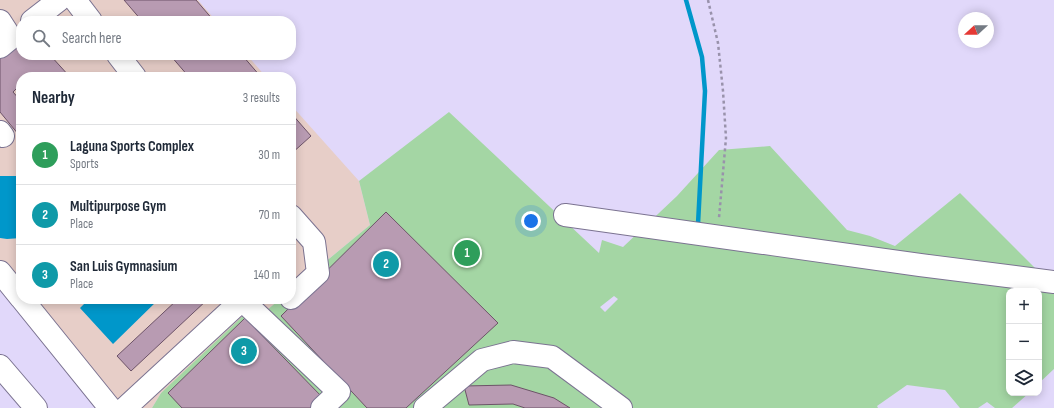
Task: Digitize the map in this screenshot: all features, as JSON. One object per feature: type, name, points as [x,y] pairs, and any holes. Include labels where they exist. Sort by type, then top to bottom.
[{"type":"street","points":[[38,16],[59,0]]},
{"type":"street","points":[[75,0],[88,16]]},
{"type":"street","points":[[122,60],[131,72]]},
{"type":"street","points":[[565,215],[920,265],[1054,282]]},
{"type":"street","points":[[296,222],[314,242],[318,273],[296,294]]},
{"type":"street","points":[[0,272],[16,293]]},
{"type":"street","points":[[25,304],[110,408]]},
{"type":"street","points":[[133,405],[238,304]]},
{"type":"street","points":[[246,304],[339,392],[333,405]]},
{"type":"street","points":[[266,322],[286,304]]},
{"type":"street","points":[[425,408],[482,360],[513,352],[552,357],[621,408]]},
{"type":"street","points":[[0,366],[36,408]]},
{"type":"path","points":[[708,0],[718,44],[726,138],[717,237]]},
{"type":"shaded area","points":[[0,0],[198,0],[212,16],[16,16],[16,60],[251,60],[262,72],[16,72],[16,302],[0,282]]},
{"type":"shaded area","points":[[296,111],[359,181],[370,225],[296,286]]},
{"type":"shaded area","points":[[17,304],[275,304],[161,393],[152,408],[100,408]]},
{"type":"green space","points":[[449,112],[599,253],[602,240],[623,247],[677,196],[719,150],[770,146],[847,230],[870,236],[895,246],[960,193],[1054,287],[1054,369],[1042,380],[1042,288],[1006,288],[1006,396],[1026,396],[1012,408],[995,408],[987,402],[978,408],[960,408],[945,390],[907,385],[877,406],[878,408],[152,408],[161,393],[246,313],[267,310],[274,304],[296,304],[296,286],[370,225],[359,181]],"holes":[[[614,296],[618,299],[605,312],[600,307]]]},
{"type":"water","points":[[0,176],[16,176],[16,238],[0,238]]},
{"type":"water","points":[[84,304],[154,304],[113,344],[80,308]]},
{"type":"building","points":[[124,0],[196,0],[210,16],[138,16]]},
{"type":"building","points":[[16,43],[16,60],[55,60],[65,72],[16,72],[16,89],[13,92],[16,95],[16,131],[0,112],[0,57]]},
{"type":"building","points":[[174,60],[246,60],[257,72],[185,72]]},
{"type":"building","points":[[296,119],[311,136],[296,150]]},
{"type":"building","points":[[386,212],[498,323],[406,408],[367,408],[281,316],[293,304],[296,304],[296,301]]},
{"type":"building","points":[[173,304],[203,304],[131,371],[117,356]]},
{"type":"building","points":[[245,318],[324,399],[315,408],[182,408],[168,393]]},
{"type":"building","points":[[511,385],[554,398],[570,408],[525,408],[513,404],[469,405],[464,386]]},
{"type":"waterway","points":[[686,0],[702,57],[705,91],[698,224]]},
{"type":"place","name":"Laguna Sports Complex","points":[[467,253]]},
{"type":"place","name":"Multipurpose Gym","points":[[386,264]]},
{"type":"place","name":"San Luis Gymnasium","points":[[244,351]]}]
